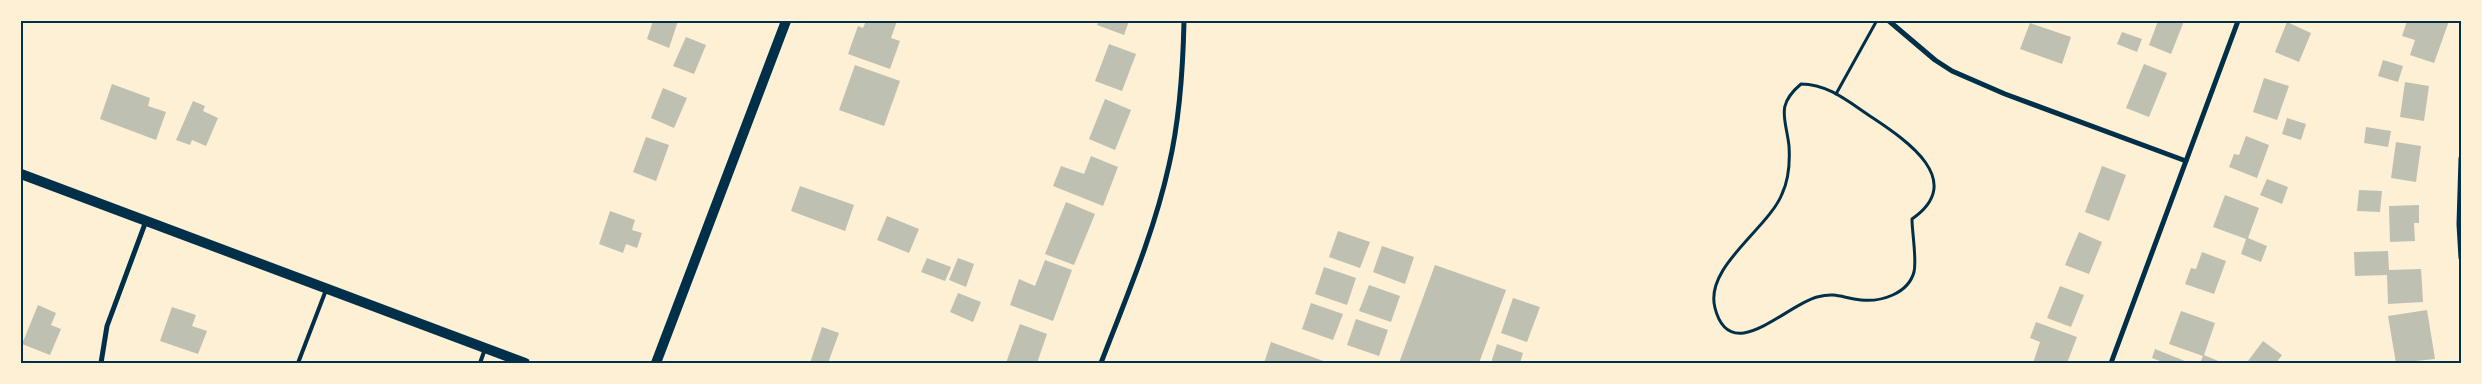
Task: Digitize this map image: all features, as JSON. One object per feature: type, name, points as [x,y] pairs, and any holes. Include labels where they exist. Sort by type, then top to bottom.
[{"type":"main road","points":[[656,363],[786,21]]},
{"type":"main road","points":[[21,174],[525,363]]},
{"type":"street","points":[[1101,363],[1139,264],[1169,165],[1183,75],[1184,21]]},
{"type":"street","points":[[1889,21],[1895,23],[1935,60],[1952,71],[2005,94],[2186,161]]},
{"type":"street","points":[[2112,363],[2238,21]]},
{"type":"street","points":[[2461,158],[2459,224],[2461,258]]},
{"type":"street","points":[[100,363],[107,326],[146,221]]},
{"type":"lane","points":[[298,363],[327,288]]},
{"type":"lane","points":[[480,363],[485,349]]},
{"type":"path","points":[[1836,94],[1876,21]]},
{"type":"path","points":[[1801,84],[1822,86],[1836,94],[1903,138],[1921,156],[1931,172],[1934,185],[1932,195],[1920,213],[1912,219],[1914,271],[1902,288],[1884,299],[1870,301],[1854,300],[1835,294],[1815,298],[1761,328],[1743,334],[1733,333],[1725,329],[1714,306],[1716,286],[1729,262],[1768,217],[1782,195],[1788,178],[1789,163],[1788,145],[1782,116],[1785,102],[1801,84]]},
{"type":"building","points":[[653,21],[678,21],[669,48],[647,39]]},
{"type":"building","points":[[866,21],[897,21],[891,38],[900,41],[890,69],[848,54],[858,26],[863,28]]},
{"type":"building","points":[[1099,21],[1129,21],[1124,35],[1097,25]]},
{"type":"building","points":[[2158,21],[2184,21],[2171,54],[2149,45]]},
{"type":"building","points":[[2407,21],[2449,21],[2434,63],[2410,55],[2415,40],[2402,36]]},
{"type":"building","points":[[2287,22],[2311,33],[2299,62],[2275,52]]},
{"type":"building","points":[[2030,23],[2071,37],[2062,64],[2020,49]]},
{"type":"building","points":[[2122,32],[2142,39],[2137,52],[2117,44]]},
{"type":"building","points":[[686,37],[706,45],[694,74],[673,66]]},
{"type":"building","points":[[1109,44],[1136,54],[1122,91],[1095,81]]},
{"type":"building","points":[[2383,60],[2403,66],[2398,82],[2378,76]]},
{"type":"building","points":[[2144,64],[2167,73],[2149,117],[2126,108]]},
{"type":"building","points":[[855,65],[900,81],[884,126],[839,110]]},
{"type":"building","points":[[2264,78],[2289,86],[2277,120],[2253,112]]},
{"type":"building","points":[[2405,82],[2429,86],[2424,121],[2400,117]]},
{"type":"building","points":[[112,84],[150,98],[148,106],[166,112],[156,140],[100,119]]},
{"type":"building","points":[[663,88],[687,98],[674,128],[651,118]]},
{"type":"building","points":[[1105,99],[1131,110],[1115,150],[1089,139]]},
{"type":"building","points":[[193,101],[205,106],[203,111],[218,118],[206,146],[192,140],[190,145],[176,140]]},
{"type":"building","points":[[2287,118],[2306,124],[2301,140],[2282,134]]},
{"type":"building","points":[[2366,127],[2391,131],[2388,147],[2364,143]]},
{"type":"building","points":[[2246,136],[2269,145],[2257,178],[2229,167],[2234,154],[2239,155]]},
{"type":"building","points":[[646,137],[669,145],[656,181],[633,172]]},
{"type":"building","points":[[2396,142],[2421,146],[2416,182],[2391,178]]},
{"type":"building","points":[[1091,156],[1118,167],[1103,206],[1053,186],[1061,166],[1084,174]]},
{"type":"building","points":[[2102,166],[2126,175],[2109,221],[2085,212]]},
{"type":"building","points":[[2267,179],[2288,187],[2282,204],[2260,195]]},
{"type":"building","points":[[800,186],[854,205],[845,231],[791,211]]},
{"type":"building","points":[[2359,190],[2382,191],[2380,212],[2357,211]]},
{"type":"building","points":[[2225,195],[2259,208],[2248,238],[2267,246],[2261,262],[2241,254],[2246,239],[2213,227]]},
{"type":"building","points":[[1066,202],[1095,214],[1074,265],[1045,254]]},
{"type":"building","points":[[2419,205],[2419,223],[2414,223],[2415,241],[2390,242],[2389,206]]},
{"type":"building","points":[[610,211],[635,220],[632,230],[642,233],[637,248],[626,244],[623,253],[599,244]]},
{"type":"building","points":[[887,216],[919,229],[909,253],[877,240]]},
{"type":"building","points":[[1338,231],[1370,242],[1360,268],[1329,257]]},
{"type":"building","points":[[2079,232],[2102,242],[2089,274],[2065,265]]},
{"type":"building","points":[[1382,246],[1414,257],[1405,284],[1373,272]]},
{"type":"building","points":[[2388,251],[2389,270],[2421,269],[2423,302],[2388,304],[2387,275],[2355,276],[2354,252]]},
{"type":"building","points":[[2202,252],[2226,261],[2214,294],[2185,284],[2191,268],[2196,269]]},
{"type":"building","points":[[927,258],[951,267],[945,281],[921,272]]},
{"type":"building","points":[[958,258],[974,264],[966,287],[949,280]]},
{"type":"building","points":[[1045,260],[1072,270],[1053,321],[1010,305],[1019,279],[1035,286]]},
{"type":"building","points":[[1435,265],[1506,290],[1479,363],[1399,363]]},
{"type":"building","points":[[1324,267],[1356,278],[1347,305],[1315,294]]},
{"type":"building","points":[[1369,285],[1400,296],[1391,322],[1359,311]]},
{"type":"building","points":[[2060,286],[2084,295],[2071,327],[2047,318]]},
{"type":"building","points":[[958,293],[981,302],[973,322],[950,312]]},
{"type":"building","points":[[1513,298],[1540,307],[1527,342],[1501,333]]},
{"type":"building","points":[[1311,303],[1343,314],[1333,340],[1302,329]]},
{"type":"building","points":[[38,305],[56,313],[51,325],[61,329],[50,355],[22,344]]},
{"type":"building","points":[[172,307],[196,315],[192,326],[207,331],[198,354],[160,341]]},
{"type":"building","points":[[2427,310],[2435,359],[2396,363],[2388,316]]},
{"type":"building","points":[[2181,311],[2215,323],[2204,355],[2223,363],[2200,363],[2203,356],[2169,344]]},
{"type":"building","points":[[1356,319],[1388,330],[1379,356],[1347,345]]},
{"type":"building","points":[[2036,322],[2077,337],[2067,363],[2033,363],[2040,342],[2030,338]]},
{"type":"building","points":[[1020,324],[1047,334],[1037,363],[1006,363]]},
{"type":"building","points":[[822,327],[839,333],[828,363],[810,363]]},
{"type":"building","points":[[2263,341],[2282,355],[2276,363],[2251,363],[2248,361]]},
{"type":"building","points":[[1271,342],[1329,363],[1264,363]]},
{"type":"building","points":[[1497,344],[1523,353],[1520,363],[1491,363]]},
{"type":"building","points":[[2155,349],[2190,363],[2165,363],[2152,358]]}]
